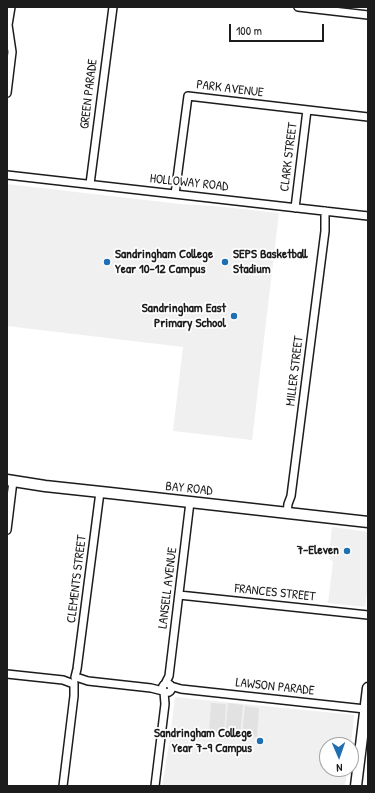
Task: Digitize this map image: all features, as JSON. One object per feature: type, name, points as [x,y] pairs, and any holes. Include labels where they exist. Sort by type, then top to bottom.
[{"type":"main road","name":"BAY ROAD","points":[[10,480],[45,486],[368,522]]},
{"type":"main road","points":[[356,786],[368,688]]},
{"type":"street","points":[[7,93],[12,52],[8,25],[11,7]]},
{"type":"street","name":"GREEN PARADE","points":[[90,184],[113,7]]},
{"type":"street","points":[[298,7],[368,15]]},
{"type":"street","name":"PARK AVENUE","points":[[175,194],[188,96],[368,117]]},
{"type":"street","name":"CLARK STREET","points":[[295,208],[306,110]]},
{"type":"street","name":"HOLLOWAY ROAD","points":[[7,175],[368,216]]},
{"type":"street","name":"MILLER STREET","points":[[287,513],[291,496],[328,212]]},
{"type":"street","points":[[7,530],[10,480]]},
{"type":"street","name":"CLEMENTS STREET","points":[[63,786],[74,687],[78,669],[100,492]]},
{"type":"street","name":"LANSELL AVENUE","points":[[155,786],[190,502]]},
{"type":"street","name":"FRANCES STREET","points":[[179,595],[368,615]]},
{"type":"street","name":"LAWSON PARADE","points":[[7,674],[63,680],[67,682],[88,681],[151,688],[181,689],[365,709]]},
{"type":"shaded area","name":"Sandringham College Year 10-12 Campus","points":[[7,184],[180,204],[279,213],[252,440],[173,431],[183,347],[7,326]]},
{"type":"shaded area","points":[[332,527],[368,532],[368,585],[365,607],[328,603],[333,561],[330,560],[329,556]]},
{"type":"shaded area","name":"Sandringham College Year 7-9 Campus","points":[[175,697],[354,715],[352,737],[319,737],[319,777],[347,777],[345,786],[162,786]]},
{"type":"shaded area","points":[[211,703],[226,704],[224,733],[209,732]]},
{"type":"shaded area","points":[[228,703],[243,705],[240,736],[225,734]]},
{"type":"shaded area","points":[[245,706],[259,708],[257,737],[242,735]]},
{"type":"place","name":"Sandringham College Year 10-12 Campus","points":[[107,262]]},
{"type":"place","name":"SEPS Basketball Stadium","points":[[225,262]]},
{"type":"place","name":"Sandringham East Primary School","points":[[234,316]]},
{"type":"place","name":"7-Eleven","points":[[347,551]]},
{"type":"place","name":"Sandringham College Year 7-9 Campus","points":[[260,741]]}]
